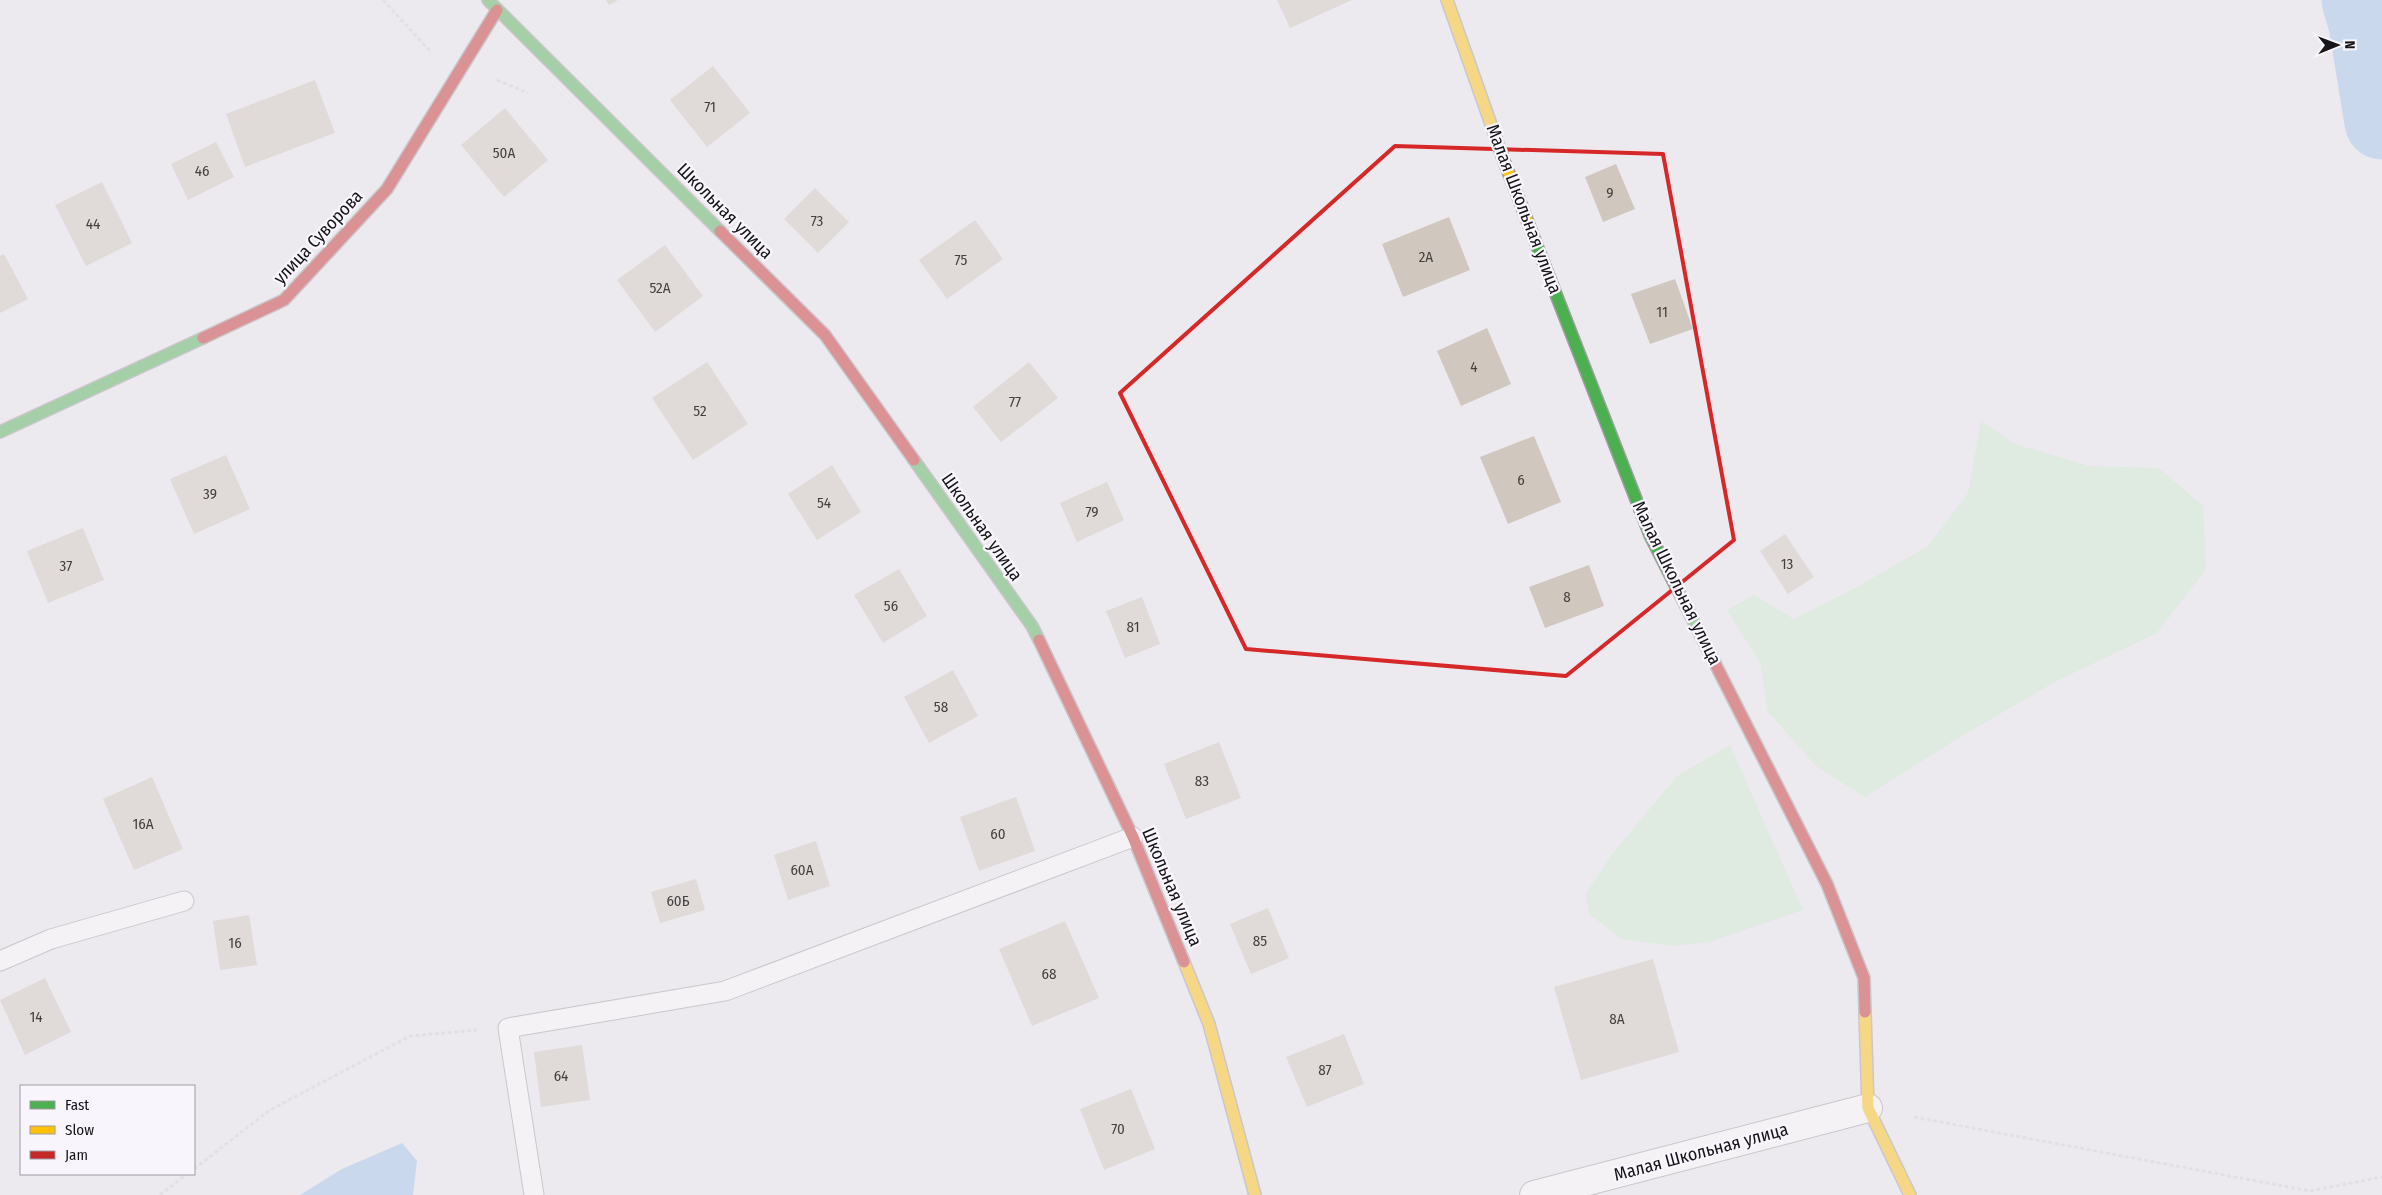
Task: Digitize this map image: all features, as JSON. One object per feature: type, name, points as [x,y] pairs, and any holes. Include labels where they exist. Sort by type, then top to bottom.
[{"type":"street","name":"Школьная улица","points":[[488,0],[825,335],[1032,626],[1133,837],[1209,1024],[1255,1195]]},
{"type":"street","name":"Малая Школьная улица","points":[[1447,0],[1504,160],[1650,535],[1828,884],[1864,978],[1868,1108],[1910,1195]]},
{"type":"street","name":"улица Суворова","points":[[0,432],[284,300],[387,188],[497,10]]},
{"type":"street","name":"Малая Школьная улица","points":[[1534,1195],[1868,1108]]},
{"type":"lane","points":[[534,1195],[508,1028],[725,991],[1133,837]]},
{"type":"lane","points":[[0,961],[51,939],[184,901]]},
{"type":"path","points":[[384,0],[432,53],[537,96]]},
{"type":"path","points":[[195,1168],[270,1110],[410,1036],[508,1028]]},
{"type":"path","points":[[1868,1108],[2310,1192],[2382,1177]]},
{"type":"path","points":[[160,1195],[186,1175]]},
{"type":"highlighted area","points":[[1395,146],[1663,154],[1734,540],[1566,676],[1246,649],[1120,393]]},
{"type":"green space","points":[[1981,420],[2015,444],[2089,466],[2159,468],[2203,506],[2206,569],[2157,633],[2055,682],[1960,737],[1865,797],[1816,766],[1768,712],[1760,663],[1727,610],[1754,595],[1794,619],[1857,587],[1928,546],[1968,493]]},
{"type":"green space","points":[[1730,745],[1803,910],[1709,942],[1673,946],[1622,939],[1589,914],[1585,895],[1612,854],[1677,776]]},
{"type":"water","points":[[402,1143],[417,1161],[413,1195],[300,1195],[342,1169]]},
{"type":"building","points":[[606,0],[618,0],[609,5]]},
{"type":"building","points":[[1277,0],[1352,0],[1290,28]]},
{"type":"building","points":[[713,66],[750,113],[707,147],[670,100]]},
{"type":"building","points":[[315,80],[335,133],[245,167],[226,114]]},
{"type":"building","points":[[505,108],[548,160],[504,197],[461,145]]},
{"type":"building","points":[[216,142],[234,177],[188,200],[171,164]]},
{"type":"building","points":[[1616,164],[1635,209],[1603,222],[1585,177]]},
{"type":"building","points":[[102,182],[132,243],[86,266],[55,205]]},
{"type":"building","points":[[815,188],[849,222],[818,253],[784,219]]},
{"type":"building","points":[[1449,217],[1470,270],[1403,297],[1382,244]]},
{"type":"building","points":[[975,220],[1003,259],[947,299],[919,260]]},
{"type":"building","points":[[665,245],[703,296],[655,332],[617,280]]},
{"type":"building","points":[[4,254],[28,299],[0,313],[0,256]]},
{"type":"building","points":[[1675,279],[1693,329],[1650,344],[1631,294]]},
{"type":"building","points":[[1487,328],[1511,384],[1461,406],[1437,351]]},
{"type":"building","points":[[707,362],[748,424],[693,460],[652,398]]},
{"type":"building","points":[[1029,362],[1058,398],[1001,442],[973,407]]},
{"type":"building","points":[[1534,436],[1561,502],[1508,524],[1480,457]]},
{"type":"building","points":[[226,455],[250,509],[194,534],[170,479]]},
{"type":"building","points":[[832,465],[861,512],[817,540],[788,494]]},
{"type":"building","points":[[1107,482],[1124,520],[1077,542],[1060,503]]},
{"type":"building","points":[[83,528],[104,580],[48,603],[27,551]]},
{"type":"building","points":[[1785,534],[1814,577],[1788,594],[1760,551]]},
{"type":"building","points":[[1589,565],[1604,606],[1545,628],[1529,587]]},
{"type":"building","points":[[899,569],[927,616],[883,643],[854,595]]},
{"type":"building","points":[[1142,597],[1160,644],[1125,658],[1106,611]]},
{"type":"building","points":[[953,670],[978,716],[929,743],[904,697]]},
{"type":"building","points":[[1219,742],[1241,798],[1186,819],[1164,764]]},
{"type":"building","points":[[152,777],[183,849],[134,870],[103,799]]},
{"type":"building","points":[[1016,797],[1035,851],[979,871],[960,817]]},
{"type":"building","points":[[816,841],[830,886],[788,900],[774,855]]},
{"type":"building","points":[[696,879],[705,910],[660,923],[651,892]]},
{"type":"building","points":[[1268,908],[1289,958],[1251,974],[1230,924]]},
{"type":"building","points":[[249,915],[257,965],[220,970],[213,921]]},
{"type":"building","points":[[1065,921],[1099,998],[1032,1026],[999,949]]},
{"type":"building","points":[[1653,959],[1679,1052],[1581,1080],[1554,987]]},
{"type":"building","points":[[45,978],[71,1032],[25,1055],[0,1000]]},
{"type":"building","points":[[1344,1034],[1364,1084],[1307,1107],[1286,1057]]},
{"type":"building","points":[[582,1045],[590,1100],[541,1107],[534,1052]]},
{"type":"building","points":[[1131,1089],[1155,1149],[1104,1170],[1080,1109]]},
{"type":"waterway","points":[[2359,0],[2366,24],[2382,122]]},
{"type":"traffic: fast","points":[[488,0],[720,231]]},
{"type":"traffic: fast","points":[[1532,233],[1650,535],[1698,630]]},
{"type":"traffic: fast","points":[[0,432],[203,338]]},
{"type":"traffic: fast","points":[[914,460],[1032,626],[1039,640]]},
{"type":"traffic: slow","points":[[1447,0],[1504,161],[1532,233]]},
{"type":"traffic: slow","points":[[1184,962],[1209,1024],[1255,1195]]},
{"type":"traffic: slow","points":[[1865,1012],[1868,1108],[1910,1195]]},
{"type":"traffic: jam","points":[[203,338],[284,300],[387,189],[497,10]]},
{"type":"traffic: jam","points":[[720,231],[825,335],[914,460]]},
{"type":"traffic: jam","points":[[1698,630],[1827,884],[1864,978],[1865,1012]]},
{"type":"traffic: jam","points":[[1039,640],[1133,837],[1184,962]]}]
